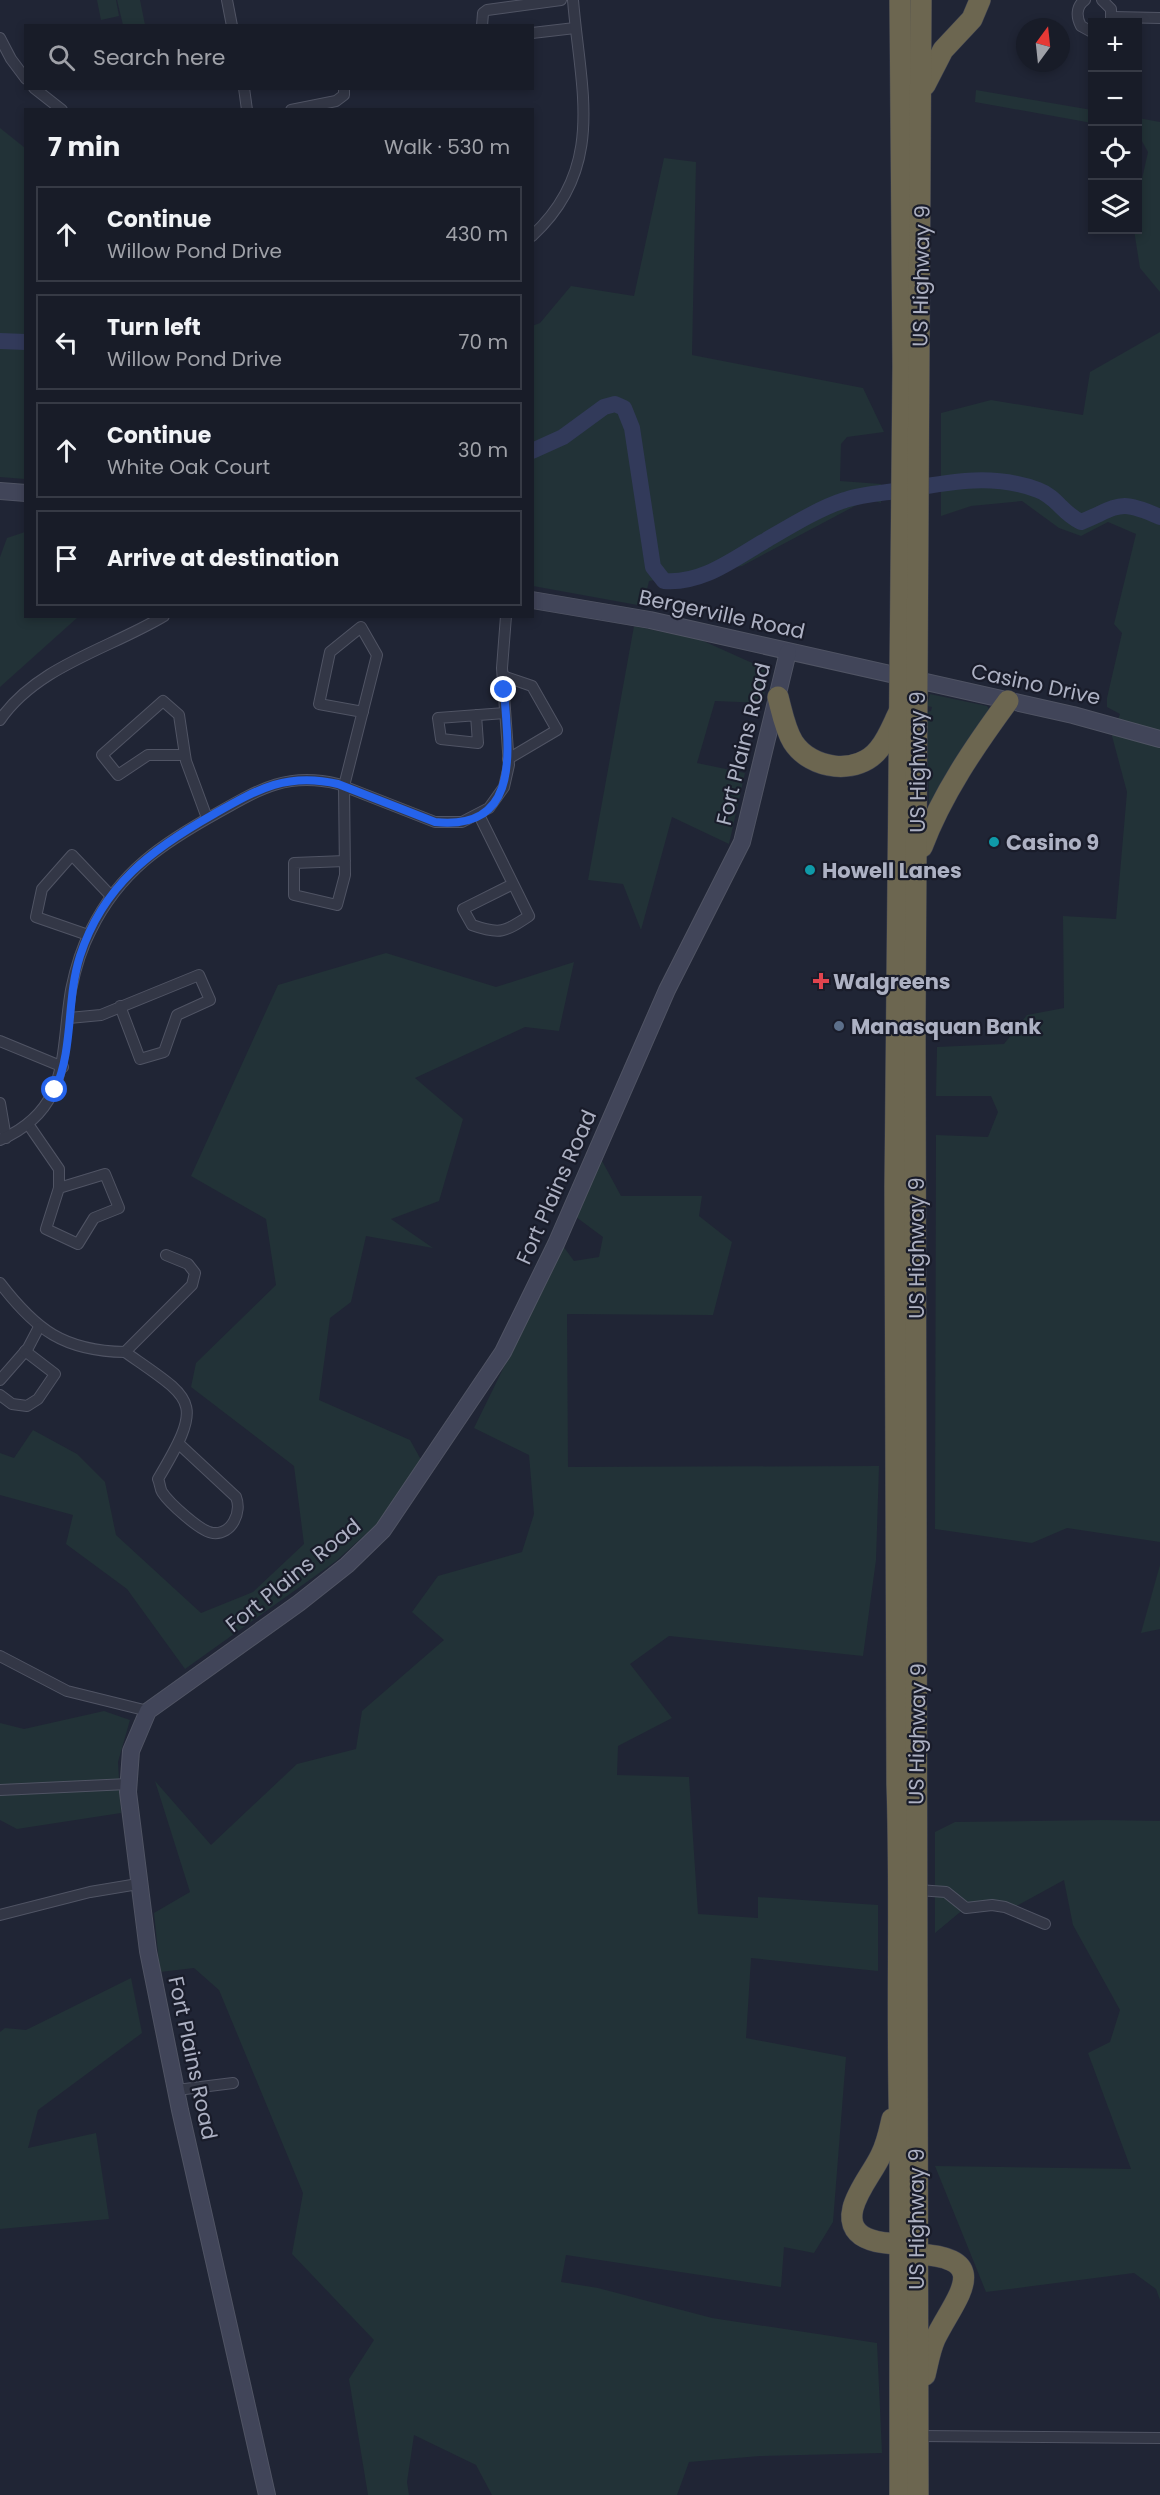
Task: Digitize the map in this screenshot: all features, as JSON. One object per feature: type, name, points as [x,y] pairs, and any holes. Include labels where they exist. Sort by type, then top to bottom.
[{"type":"highway","name":"US Highway 9","points":[[900,0],[910,445],[909,679],[917,862],[918,1736],[915,1787],[918,1890],[911,2247],[901,2269],[900,2495]]},
{"type":"highway","name":"US Highway 9","points":[[910,445],[922,91],[921,0]]},
{"type":"highway","points":[[922,91],[943,50],[972,19],[980,0]]},
{"type":"highway","name":"US Highway 9","points":[[909,679],[901,708],[895,1186],[897,1775],[900,1862],[900,2040],[897,2104],[911,2247],[919,2399],[918,2495]]},
{"type":"highway","points":[[778,697],[794,743],[812,759],[832,766],[854,765],[870,757],[879,749],[901,708]]},
{"type":"highway","points":[[917,862],[932,822],[948,792],[1008,701]]},
{"type":"highway","points":[[897,2104],[885,2146],[856,2199],[852,2215],[853,2223],[861,2236],[880,2243],[911,2247],[952,2260],[959,2266],[964,2280],[962,2292],[934,2342],[919,2399]]},
{"type":"street","points":[[227,0],[232,24]]},
{"type":"street","points":[[482,24],[483,13],[487,10],[561,0]]},
{"type":"street","points":[[534,234],[563,200],[576,171],[583,144],[584,101],[573,0]]},
{"type":"street","points":[[1085,0],[1078,8],[1077,16],[1081,26],[1088,30]]},
{"type":"street","points":[[1102,0],[1110,6],[1112,18]]},
{"type":"street","points":[[1142,19],[1160,18]]},
{"type":"street","points":[[534,33],[575,27]]},
{"type":"street","points":[[0,38],[11,59],[24,76]]},
{"type":"street","points":[[37,90],[59,108]]},
{"type":"street","points":[[245,90],[247,108]]},
{"type":"street","points":[[301,108],[336,101],[344,94],[344,90]]},
{"type":"street","points":[[0,491],[24,493]]},
{"type":"street","name":"Bergerville Road","points":[[534,600],[650,621],[909,679]]},
{"type":"street","points":[[0,720],[15,701],[37,683],[160,618]]},
{"type":"street","points":[[0,1103],[3,1139],[28,1124],[49,1100],[63,1067],[75,972],[88,935],[111,896],[132,871],[152,852],[207,818],[251,793],[277,783],[303,779],[344,786],[435,822],[462,822],[479,815],[497,799],[504,787],[508,759],[503,676],[506,618]]},
{"type":"street","points":[[345,861],[294,863],[294,895],[337,905],[345,875],[345,861],[344,786],[363,712],[377,655],[361,627],[330,652],[319,704],[363,712]]},
{"type":"street","name":"Fort Plains Road","points":[[267,2495],[148,1951],[138,1884],[128,1784],[131,1751],[148,1711],[244,1644],[367,1547],[396,1514],[491,1373],[538,1284],[653,1020],[742,842],[789,652]]},
{"type":"street","points":[[503,676],[532,686],[557,730],[508,759]]},
{"type":"street","name":"Casino Drive","points":[[909,679],[1113,724],[1160,739]]},
{"type":"street","points":[[185,755],[148,755],[118,775],[102,755],[163,700],[178,715],[185,755],[207,818]]},
{"type":"street","points":[[477,715],[505,713]]},
{"type":"street","points":[[479,815],[529,916],[506,931],[493,932],[472,925],[464,909],[513,884]]},
{"type":"street","points":[[88,935],[36,917],[42,889],[72,855],[111,896]]},
{"type":"street","points":[[69,1018],[100,1014],[120,1006],[199,975],[210,1000],[177,1015],[164,1052],[140,1059],[120,1006]]},
{"type":"street","points":[[0,1041],[63,1067]]},
{"type":"street","points":[[28,1124],[59,1168],[59,1188],[46,1229],[78,1244],[94,1218],[118,1208],[105,1174],[59,1188]]},
{"type":"street","points":[[124,1352],[192,1285],[195,1273],[188,1264],[166,1255]]},
{"type":"street","points":[[0,1283],[39,1327],[74,1346],[102,1352],[124,1352],[174,1387],[186,1401],[188,1415],[179,1444],[158,1479],[162,1492],[175,1507],[205,1531],[215,1533],[228,1529],[237,1517],[240,1506],[236,1497],[179,1444]]},
{"type":"street","points":[[0,1380],[25,1351],[39,1327]]},
{"type":"street","points":[[0,1395],[12,1404],[27,1406],[38,1399],[55,1374],[25,1351]]},
{"type":"street","points":[[0,1656],[67,1691],[148,1711]]},
{"type":"street","points":[[0,1790],[128,1784]]},
{"type":"street","points":[[0,1915],[90,1892],[138,1884]]},
{"type":"street","points":[[918,1890],[946,1892],[966,1908],[1005,1907],[1045,1924]]},
{"type":"street","points":[[177,2090],[233,2083]]},
{"type":"street","points":[[918,2436],[1160,2438]]},
{"type":"street","points":[[259,2495],[267,2495]]},
{"type":"shaded area","points":[[97,0],[116,0],[119,16],[101,20]]},
{"type":"shaded area","points":[[117,0],[140,0],[145,24],[123,24]]},
{"type":"shaded area","points":[[976,90],[1088,109],[1088,122],[975,102]]},
{"type":"shaded area","points":[[1142,119],[1160,122],[1160,292],[1140,268],[1135,234],[1142,234],[1142,179],[1148,152],[1142,141]]},
{"type":"shaded area","points":[[0,128],[24,147],[24,479],[0,477]]},
{"type":"shaded area","points":[[664,158],[696,162],[692,355],[863,388],[884,432],[847,437],[841,444],[840,481],[881,484],[881,503],[868,499],[742,566],[649,581],[643,606],[534,586],[534,325],[540,323],[571,286],[634,296]]},
{"type":"shaded area","points":[[1160,332],[1160,1542],[1067,1528],[1032,1543],[935,1529],[936,1135],[988,1137],[998,1112],[991,1096],[936,1096],[937,1047],[1004,1044],[1027,1015],[1064,1008],[1063,916],[1116,919],[1127,792],[1112,736],[1120,714],[1107,707],[1107,698],[1122,633],[1114,624],[1136,534],[1108,522],[1081,536],[1059,528],[1022,501],[971,506],[941,516],[941,413],[991,400],[1083,415],[1090,372]]},
{"type":"shaded area","points":[[24,532],[24,618],[77,618],[0,687],[0,557],[7,538]]},
{"type":"shaded area","points":[[634,626],[701,640],[768,670],[763,703],[715,701],[697,763],[745,773],[729,844],[672,817],[641,930],[623,884],[588,880]]},
{"type":"shaded area","points":[[930,694],[987,706],[989,709],[929,808],[927,712],[931,711],[932,707],[927,706]]},
{"type":"shaded area","points":[[386,953],[496,987],[574,962],[559,1031],[525,1027],[415,1078],[463,1119],[439,1201],[391,1219],[433,1248],[366,1236],[351,1302],[330,1318],[319,1400],[410,1440],[430,1476],[336,1561],[185,1669],[127,1589],[66,1544],[73,1515],[0,1495],[0,1453],[14,1458],[33,1430],[77,1454],[105,1482],[116,1535],[201,1613],[253,1592],[304,1544],[294,1466],[191,1387],[196,1363],[276,1285],[266,1219],[191,1176],[278,985]]},
{"type":"shaded area","points":[[601,1159],[621,1196],[702,1196],[699,1216],[732,1242],[713,1315],[567,1314],[568,1467],[879,1466],[876,1560],[863,1656],[669,1636],[630,1664],[672,1718],[618,1746],[617,1775],[689,1777],[698,1914],[758,1918],[758,1897],[878,1905],[878,1971],[751,1958],[746,2038],[846,2057],[833,2222],[814,2253],[784,2247],[781,2287],[566,2255],[561,2282],[598,2288],[712,2318],[877,2343],[882,2453],[760,2456],[689,2462],[677,2495],[492,2495],[476,2465],[414,2435],[407,2482],[409,2495],[368,2495],[349,2379],[374,2340],[292,2254],[303,2193],[219,1990],[194,1968],[160,1972],[154,1913],[190,1892],[155,1781],[211,1845],[297,1764],[356,1749],[362,1711],[444,1640],[412,1612],[438,1576],[522,1552],[534,1514],[529,1455],[474,1428],[563,1246],[574,1261],[599,1257],[603,1237],[576,1217]]},
{"type":"shaded area","points":[[1160,1565],[1160,1629],[1141,1633]]},
{"type":"shaded area","points":[[104,1711],[130,1720],[118,1762],[121,1813],[17,1829],[0,1820],[0,1723],[24,1729]]},
{"type":"shaded area","points":[[1160,1821],[1160,2300],[1156,2289],[1134,2273],[986,2292],[935,2166],[1131,2169],[1088,2053],[1110,2042],[1120,2010],[1073,1925],[1064,1880],[1009,1910],[965,1908],[935,1933],[935,1832],[955,1822]]},
{"type":"shaded area","points":[[131,1978],[142,2033],[38,2110],[28,2148],[96,2133],[109,2219],[0,2229],[0,2032],[5,2028],[26,2030]]},
{"type":"waterway","points":[[0,341],[24,342]]},
{"type":"waterway","points":[[534,450],[563,437],[604,407],[615,404],[624,408],[632,428],[653,567],[664,581],[678,581],[704,575],[803,519],[845,500],[954,482],[988,480],[1038,490],[1081,522],[1119,506],[1135,508],[1160,517]]},
{"type":"place","name":"Casino 9","points":[[994,842]]},
{"type":"place","name":"Howell Lanes","points":[[810,870]]},
{"type":"place","name":"Walgreens","points":[[821,981]]},
{"type":"place","name":"Manasquan Bank","points":[[839,1026]]},
{"type":"route","points":[[55,1090],[64,1064],[71,992],[81,953],[102,909],[117,888],[152,852],[171,838],[251,793],[291,780],[322,780],[338,784],[435,822],[462,822],[473,818],[489,808],[497,799],[507,776],[509,765],[504,690]]}]
